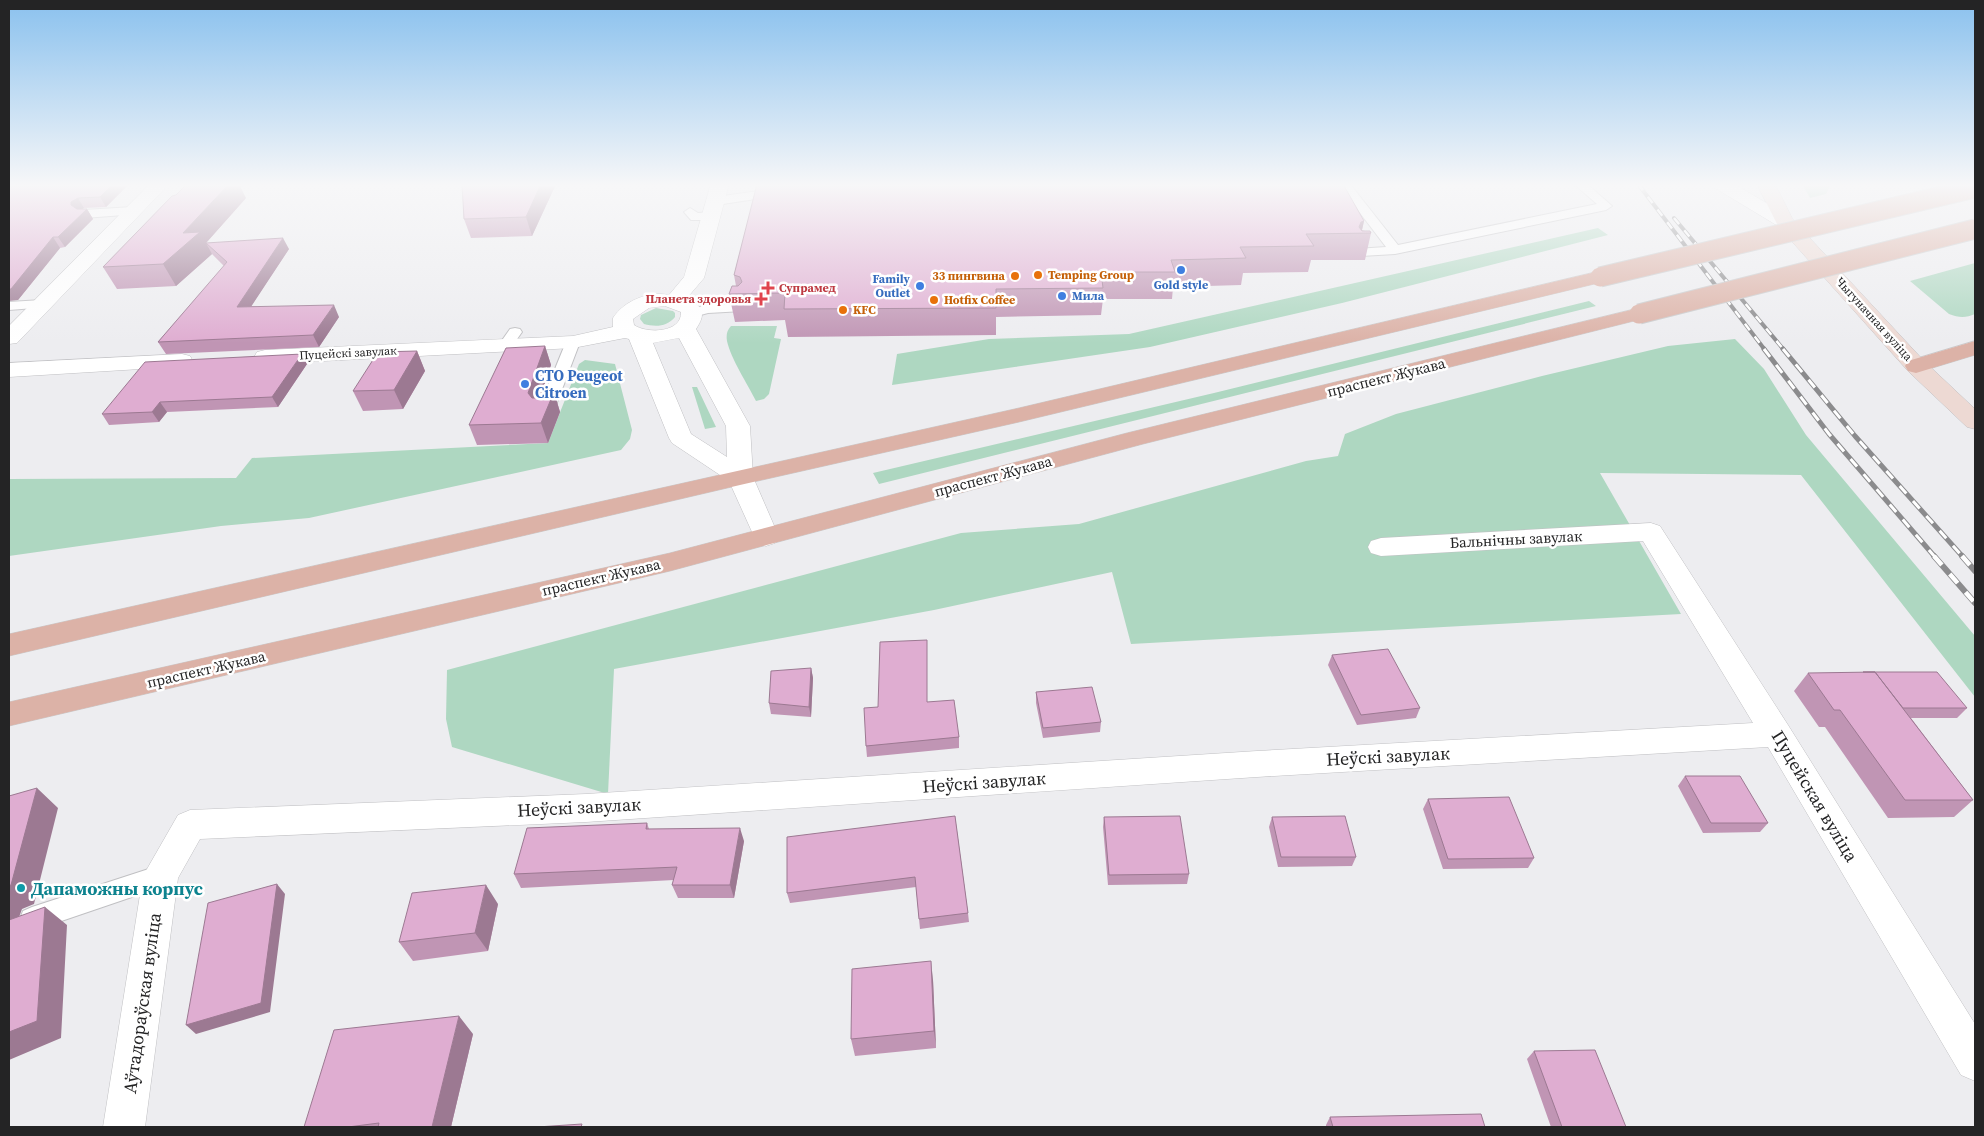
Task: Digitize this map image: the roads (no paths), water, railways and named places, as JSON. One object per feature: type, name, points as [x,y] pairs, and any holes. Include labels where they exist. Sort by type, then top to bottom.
[{"type":"main road","points":[[9,645],[1200,373],[1768,237]]},
{"type":"main road","name":"Чыгуначная вуліца","points":[[1800,237],[1916,366],[1975,422]]},
{"type":"main road","name":"праспект Жукава","points":[[9,714],[670,562],[1136,438],[1943,237]]},
{"type":"main road","points":[[1916,366],[1975,348]]},
{"type":"street","points":[[9,338],[108,237]]},
{"type":"street","points":[[674,301],[694,278],[706,237]]},
{"type":"street","points":[[740,477],[681,438],[633,334],[622,323],[626,313],[647,302],[674,301],[687,306],[689,321],[738,426],[740,477],[766,537]]},
{"type":"street","name":"Пуцейскі завулак","points":[[247,358],[510,339],[573,342],[633,334],[663,336],[689,321]]},
{"type":"street","points":[[9,370],[197,360]]},
{"type":"street","name":"Бальнічны завулак","points":[[1382,547],[1651,532]]},
{"type":"street","name":"Пуцейская вуліца","points":[[1651,532],[1778,734],[1975,1061]]},
{"type":"street","name":"Неўскі завулак","points":[[190,825],[586,808],[1256,764],[1778,734]]},
{"type":"street","name":"Аўтадораўская вуліца","points":[[124,1127],[161,876],[190,825]]},
{"type":"lane","points":[[1385,237],[1395,250]]},
{"type":"lane","points":[[1361,252],[1395,250],[1457,237]]},
{"type":"lane","points":[[9,306],[42,304]]},
{"type":"lane","points":[[689,321],[707,309],[738,308]]},
{"type":"lane","points":[[545,413],[573,342]]},
{"type":"lane","points":[[32,919],[161,876]]},
{"type":"railway","points":[[1679,237],[1765,350]]},
{"type":"railway","points":[[1690,237],[1784,350]]},
{"type":"railway","points":[[1764,349],[1829,434],[1935,557]]},
{"type":"railway","points":[[1783,349],[1855,436],[1963,557]]},
{"type":"railway","points":[[1934,556],[1975,603]]},
{"type":"railway","points":[[1962,556],[1975,571]]},
{"type":"place","name":"Gold style","points":[[1181,270]]},
{"type":"place","name":"Temping Group","points":[[1038,275]]},
{"type":"place","name":"33 пингвина","points":[[1015,276]]},
{"type":"place","name":"Family Outlet","points":[[920,286]]},
{"type":"place","name":"Супрамед","points":[[768,288]]},
{"type":"place","name":"Мила","points":[[1062,296]]},
{"type":"place","name":"Планета здоровья","points":[[761,299]]},
{"type":"place","name":"Hotfix Coffee","points":[[934,300]]},
{"type":"place","name":"KFC","points":[[843,310]]},
{"type":"place","name":"СТО Peugeot Citroen","points":[[525,384]]},
{"type":"place","name":"Дапаможны корпус","points":[[21,888]]}]
